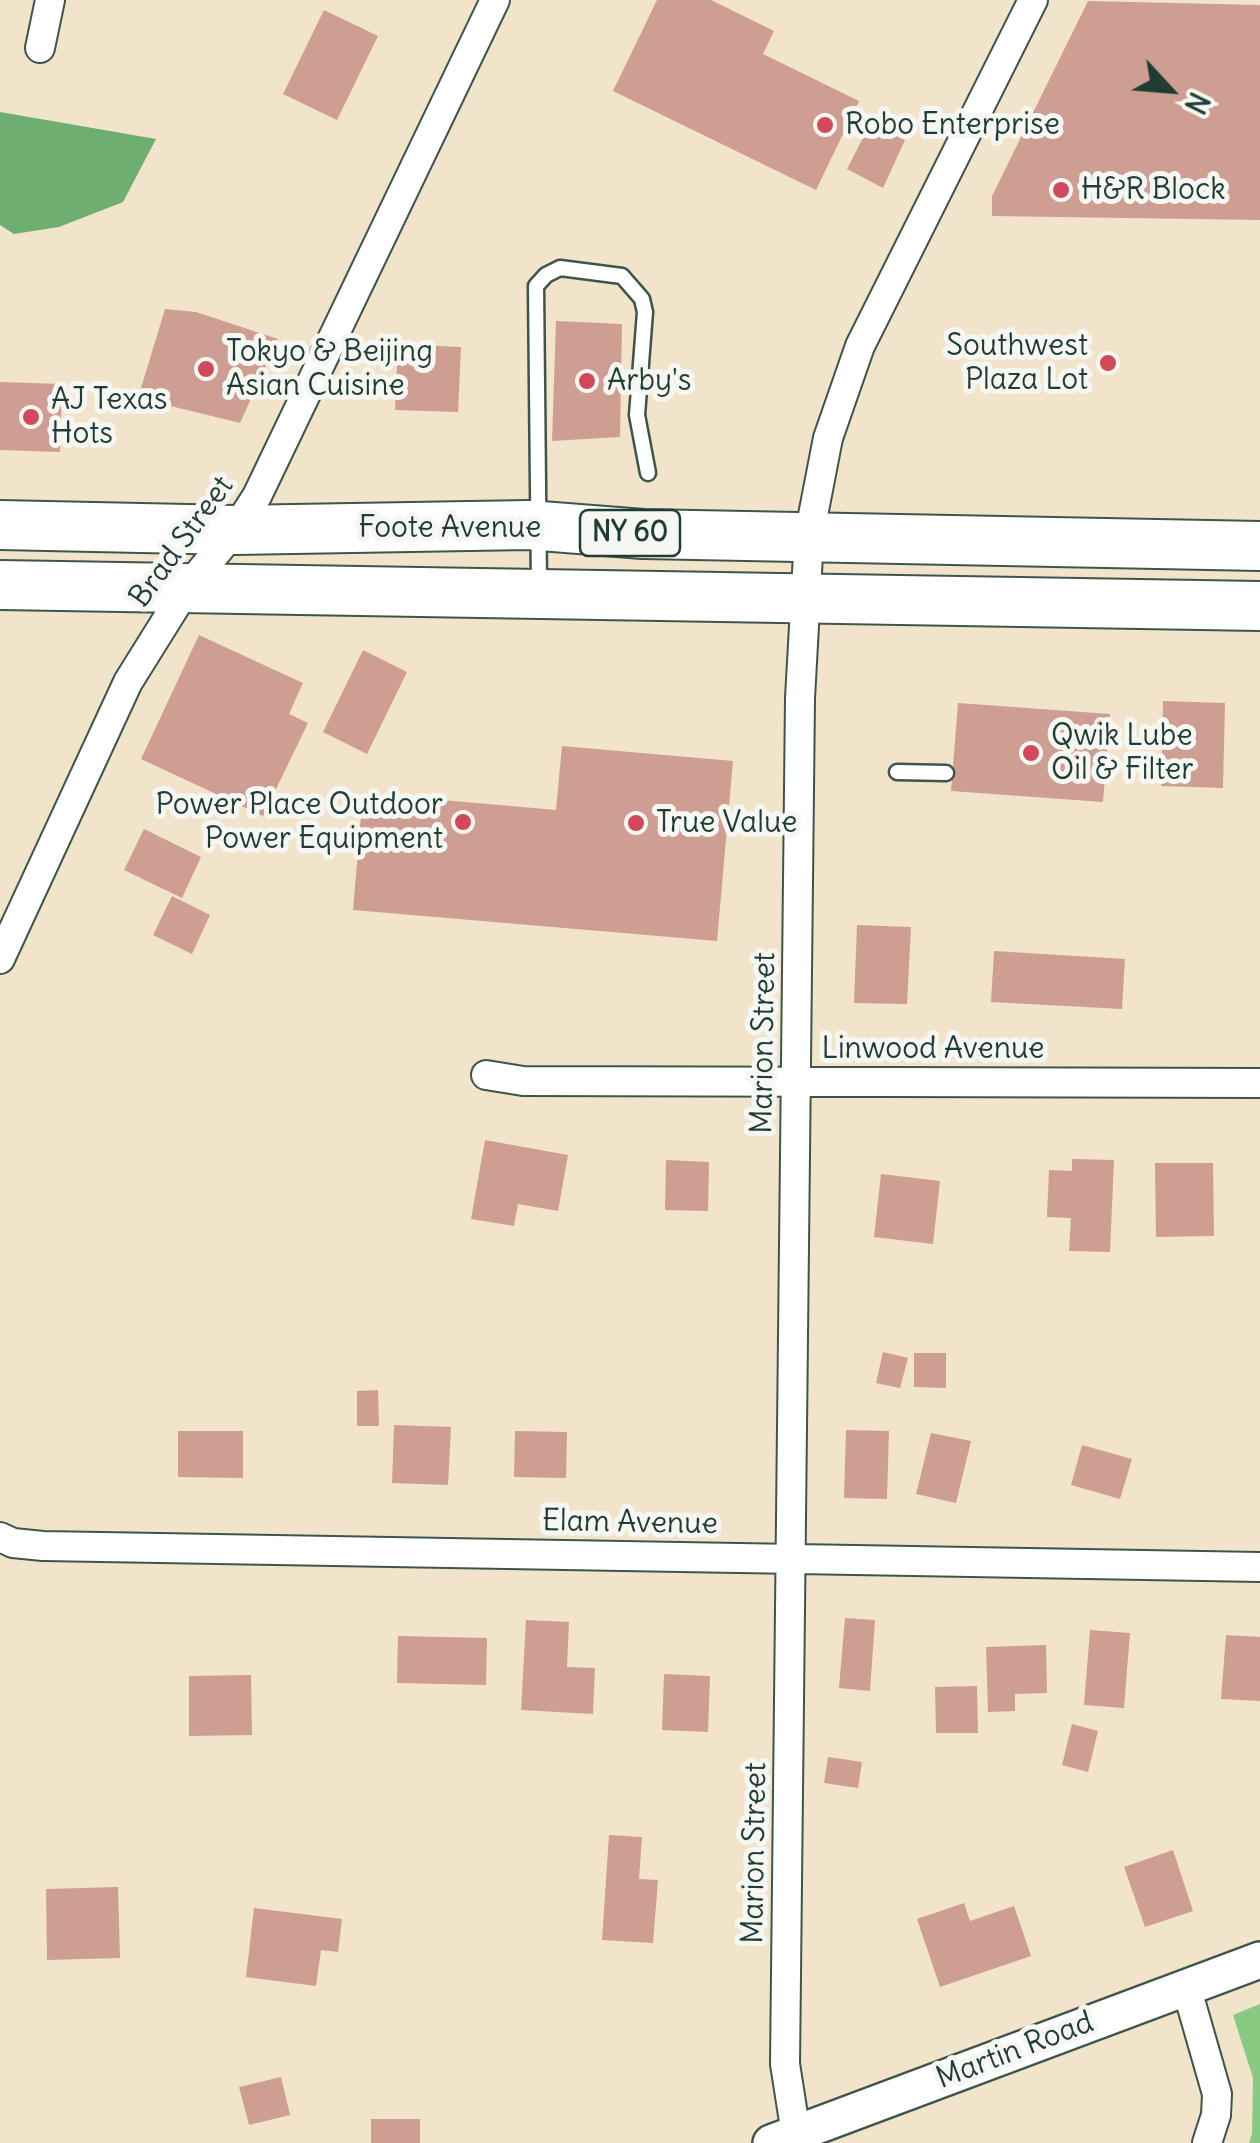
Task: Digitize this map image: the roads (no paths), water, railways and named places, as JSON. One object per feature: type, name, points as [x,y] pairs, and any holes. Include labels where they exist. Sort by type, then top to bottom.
[{"type":"highway","name":"Foote Avenue","points":[[0,525],[235,530],[538,526],[643,534],[1260,546]]},
{"type":"highway","name":"NY 60","points":[[0,585],[1260,606]]},
{"type":"street","points":[[40,48],[50,0]]},
{"type":"street","name":"Brad Street","points":[[0,959],[128,682],[186,589],[235,530],[257,496],[495,0]]},
{"type":"street","name":"Marion Street","points":[[784,2139],[800,698],[810,536],[828,438],[860,346],[1033,0]]},
{"type":"street","name":"Linwood Avenue","points":[[486,1075],[522,1080],[1260,1083]]},
{"type":"street","name":"Elam Avenue","points":[[0,1537],[43,1546],[1260,1567]]},
{"type":"street","name":"Martin Road","points":[[784,2139],[1260,1960]]},
{"type":"street","points":[[1186,1986],[1217,2094],[1216,2115],[1207,2143]]},
{"type":"lane","points":[[539,595],[536,286],[560,268],[622,276],[642,299],[645,312],[637,416],[648,473]]},
{"type":"lane","points":[[897,772],[946,772]]},
{"type":"place","name":"Robo Enterprise","points":[[825,125]]},
{"type":"place","name":"H&R Block","points":[[1061,190]]},
{"type":"place","name":"Southwest Plaza Lot","points":[[1108,363]]},
{"type":"place","name":"Tokyo & Beijing Asian Cuisine","points":[[206,369]]},
{"type":"place","name":"Arby's","points":[[587,381]]},
{"type":"place","name":"AJ Texas Hots","points":[[31,417]]},
{"type":"place","name":"Qwik Lube Oil & Filter","points":[[1031,753]]},
{"type":"place","name":"Power Place Outdoor Power Equipment","points":[[463,822]]},
{"type":"place","name":"True Value","points":[[636,823]]}]
